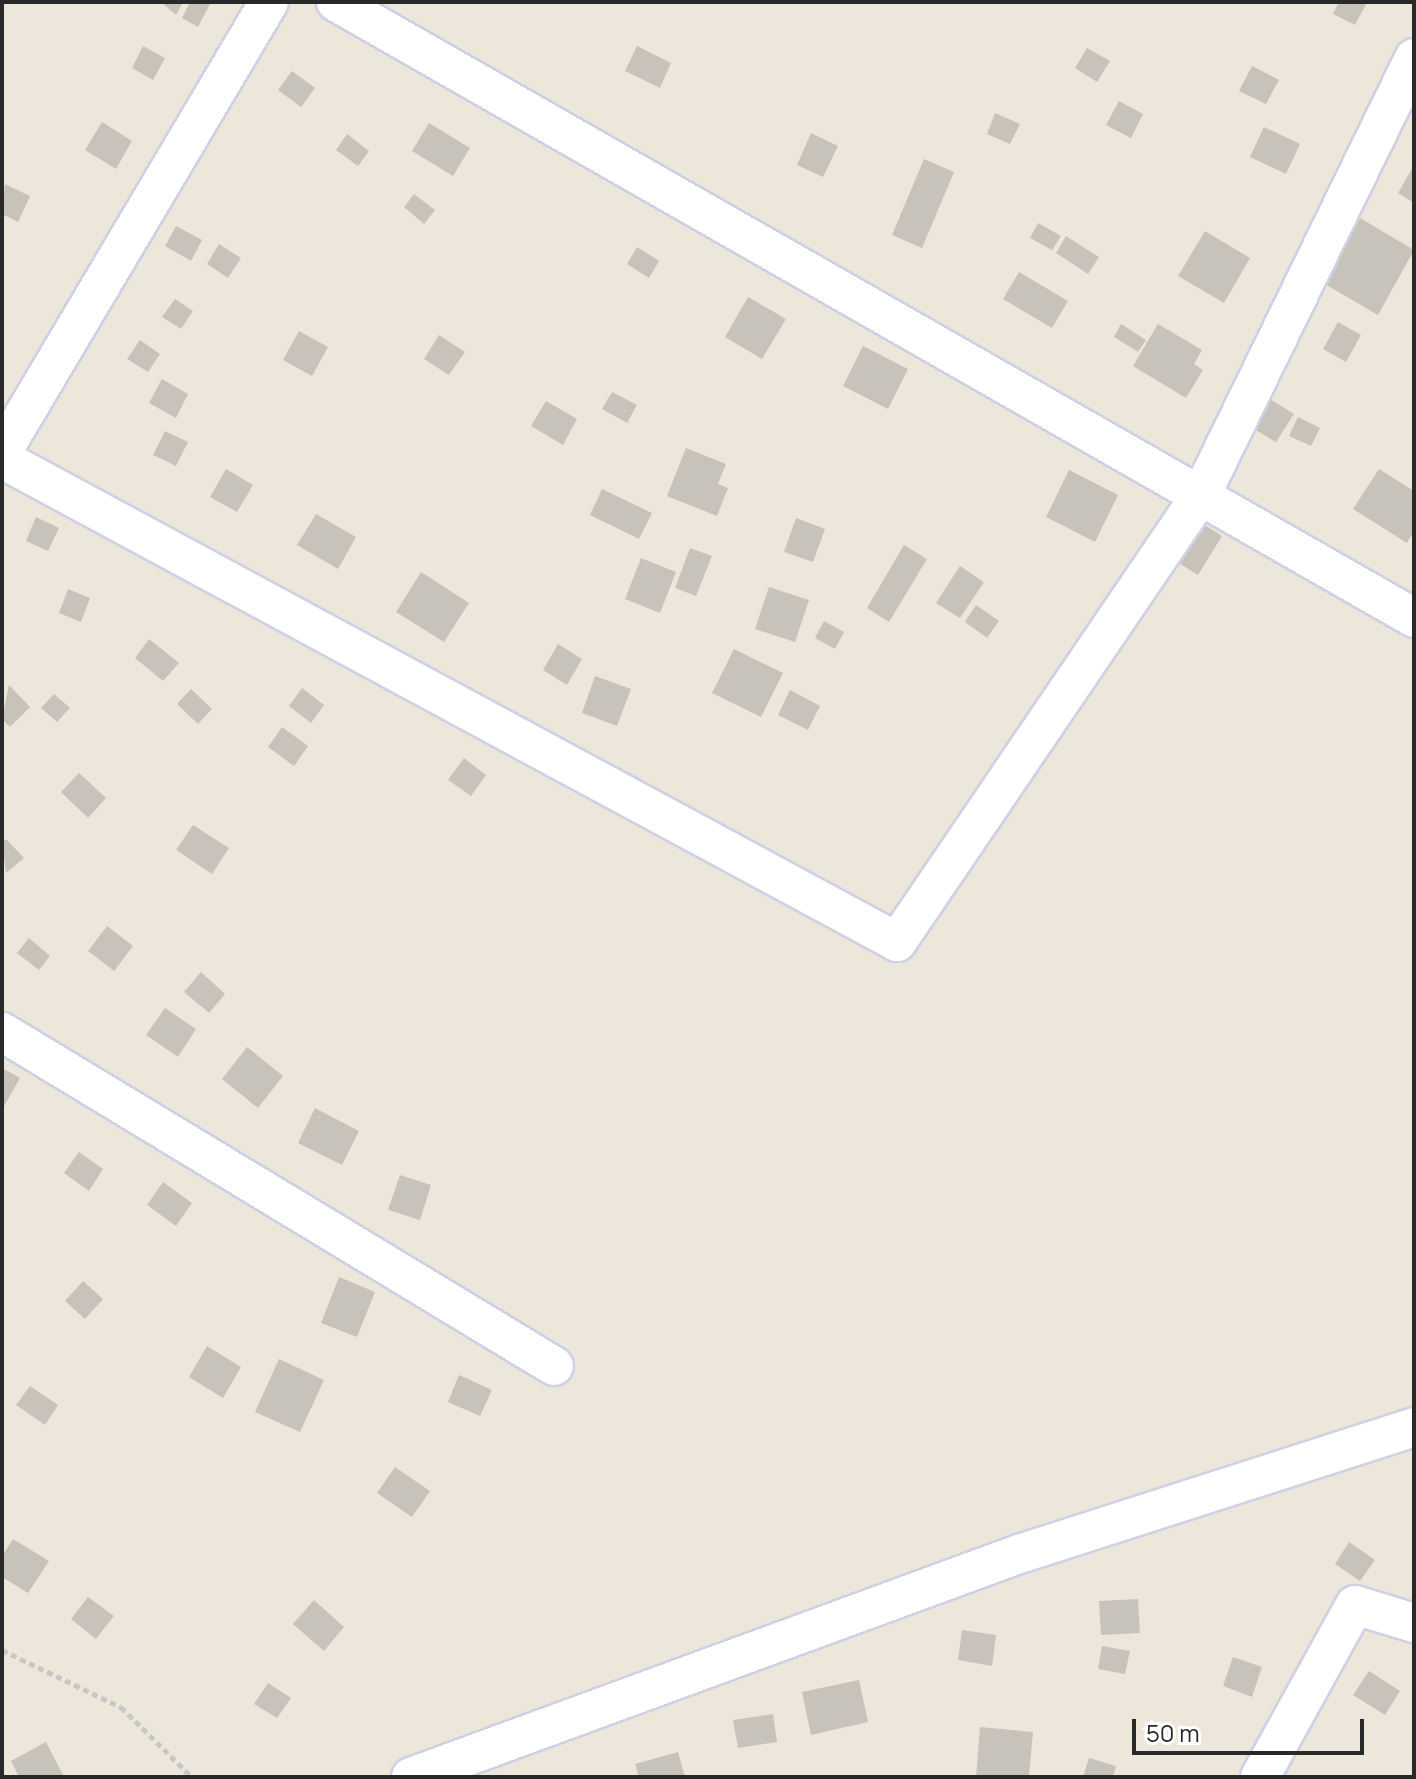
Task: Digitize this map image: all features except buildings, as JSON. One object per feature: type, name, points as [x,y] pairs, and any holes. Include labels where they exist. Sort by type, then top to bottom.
[{"type":"street","points":[[2,452],[269,2]]},
{"type":"street","points":[[336,2],[1202,493],[1414,618]]},
{"type":"street","points":[[2,459],[897,942],[1202,493],[1414,58]]},
{"type":"street","points":[[2,1032],[554,1366]]},
{"type":"street","points":[[411,1777],[1019,1554],[1414,1427]]},
{"type":"street","points":[[1260,1777],[1355,1605],[1414,1623]]},
{"type":"path","points":[[2,1650],[121,1707],[192,1777]]}]
